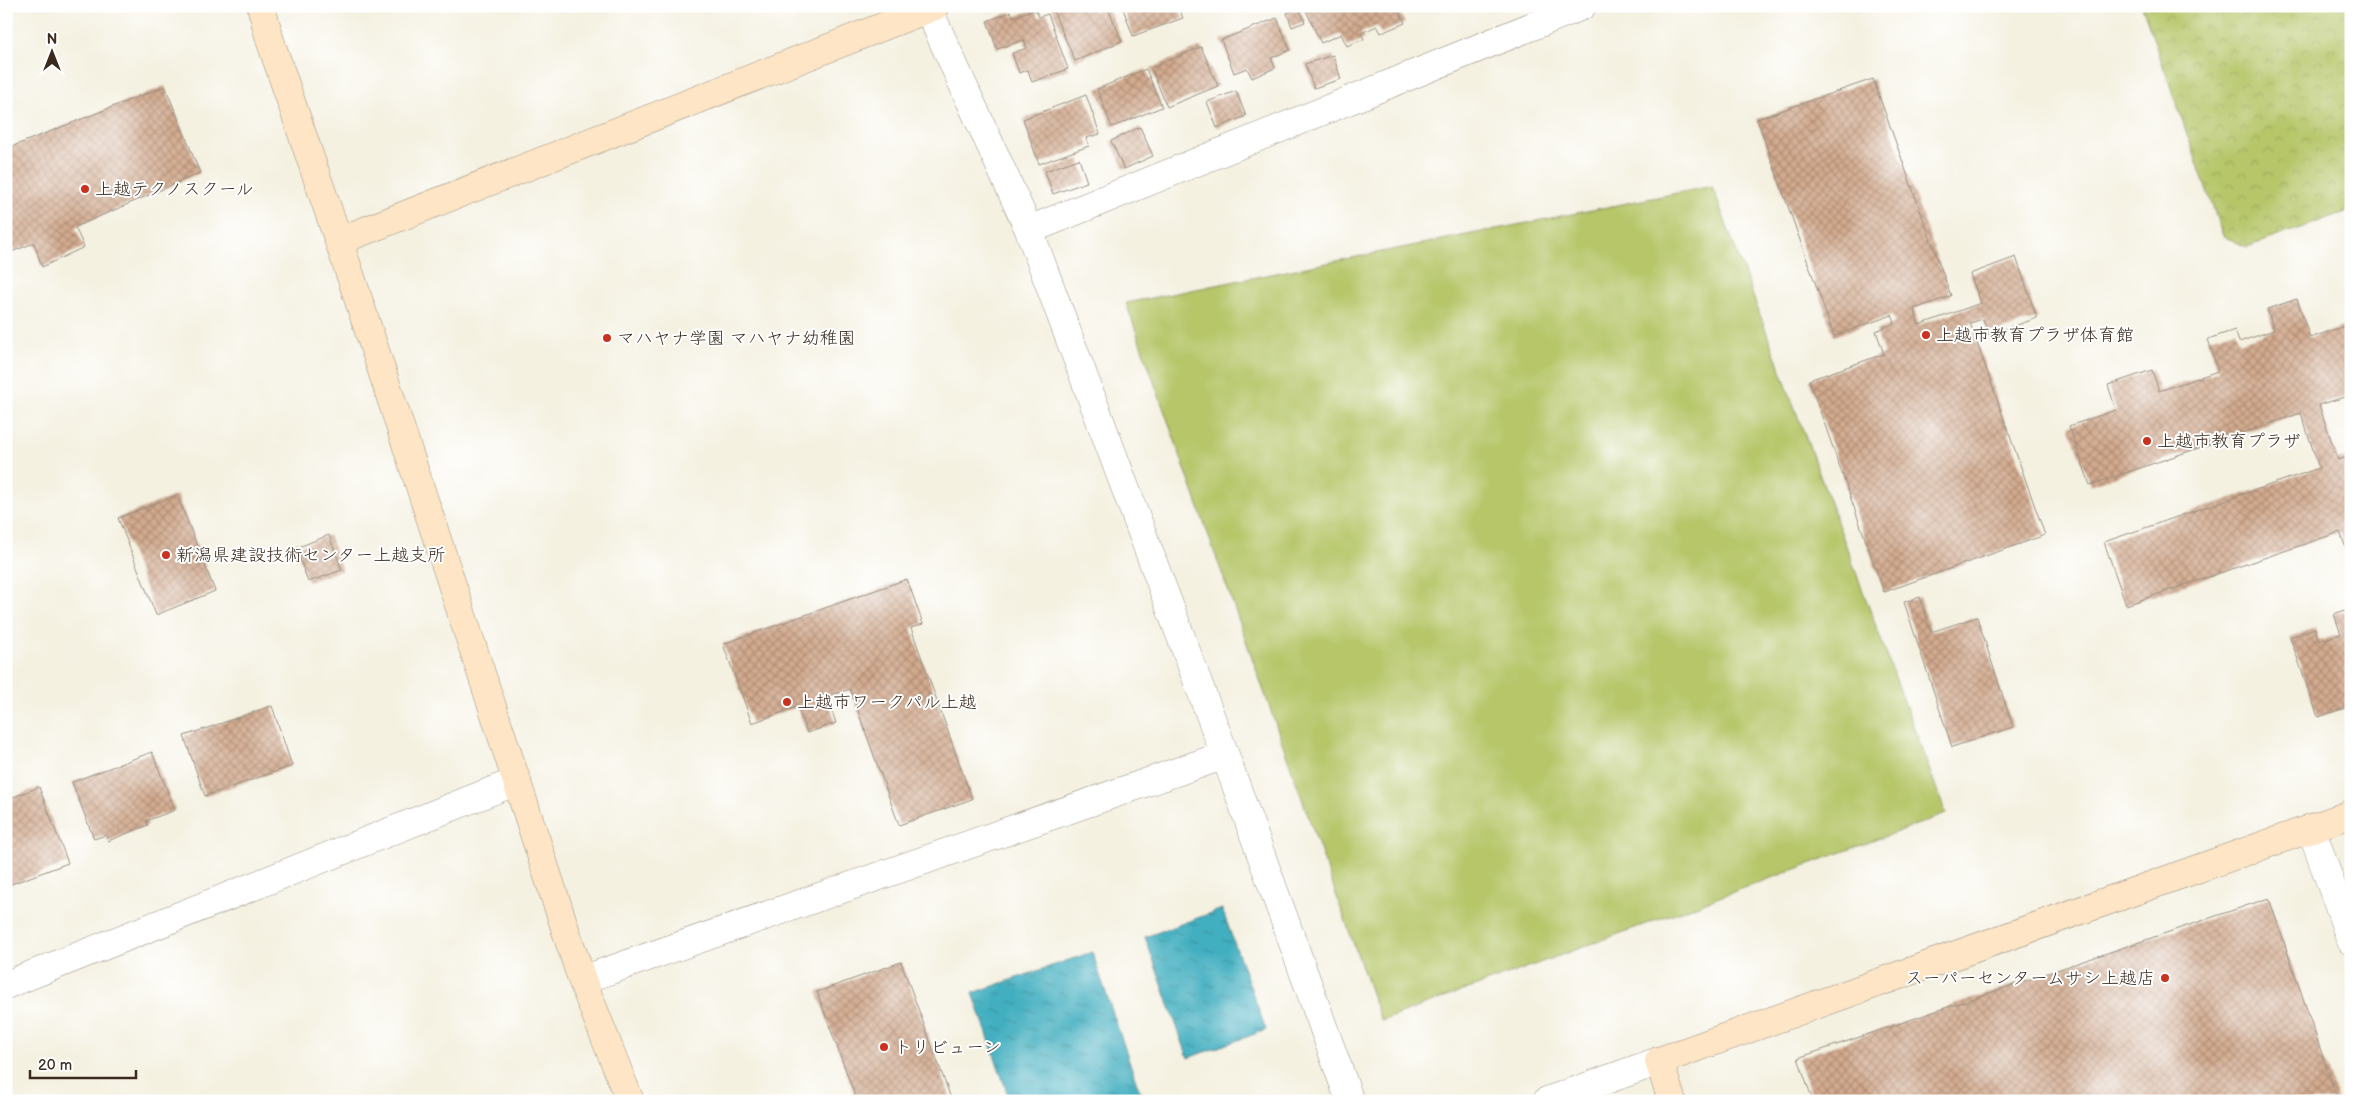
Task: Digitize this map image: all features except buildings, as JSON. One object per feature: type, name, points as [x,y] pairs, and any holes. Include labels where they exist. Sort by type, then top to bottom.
[{"type":"street","points":[[261,6],[270,40],[339,242],[582,980],[630,1101]]},
{"type":"street","points":[[339,242],[930,7],[1029,230],[1225,755],[1350,1101]]},
{"type":"street","points":[[1029,230],[1567,9]]},
{"type":"street","points":[[582,980],[1225,755]]},
{"type":"street","points":[[6,984],[517,781]]},
{"type":"street","points":[[1547,1101],[2351,814]]},
{"type":"street","points":[[2312,828],[2351,941]]},
{"type":"street","points":[[1659,1061],[1672,1101]]},
{"type":"green space","points":[[2142,6],[2351,6],[2351,210],[2247,247],[2223,236]]},
{"type":"green space","points":[[1712,186],[1946,814],[1381,1021],[1126,303]]},
{"type":"water","points":[[1222,909],[1266,1030],[1188,1058],[1145,937]]},
{"type":"water","points":[[1092,952],[1143,1101],[1010,1101],[973,993]]},
{"type":"place","name":"上越テクノスクール","points":[[85,189]]},
{"type":"place","name":"上越市教育プラザ体育館","points":[[1926,335]]},
{"type":"place","name":"マハヤナ学園 マハヤナ幼稚園","points":[[607,338]]},
{"type":"place","name":"上越市教育プラザ","points":[[2147,441]]},
{"type":"place","name":"新潟県建設技術センター上越支所","points":[[166,555]]},
{"type":"place","name":"上越市ワークパル上越","points":[[787,702]]},
{"type":"place","name":"スーパーセンタームサシ上越店","points":[[2165,978]]},
{"type":"place","name":"トリビューン","points":[[884,1047]]}]
